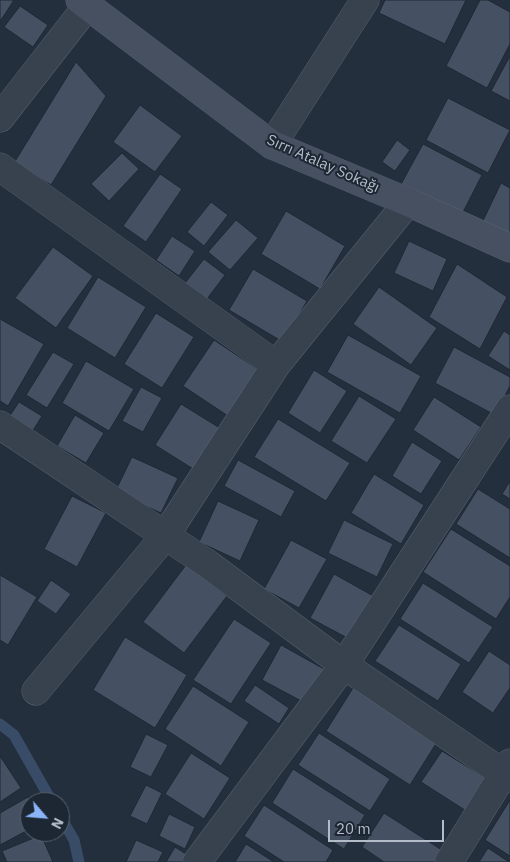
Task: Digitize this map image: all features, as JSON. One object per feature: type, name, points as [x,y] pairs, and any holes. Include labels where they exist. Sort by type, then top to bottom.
[{"type":"main road","name":"Sırrı Atalay Sokağı","points":[[84,3],[272,145],[408,202],[510,248]]},
{"type":"street","points":[[272,145],[365,0]]},
{"type":"street","points":[[0,118],[84,3]]},
{"type":"street","points":[[0,167],[276,365]]},
{"type":"street","points":[[36,691],[165,536],[276,365],[408,202]]},
{"type":"street","points":[[197,862],[344,665],[510,409]]},
{"type":"street","points":[[0,424],[213,568],[344,665],[508,771],[449,862]]},
{"type":"building","points":[[0,0],[14,0],[1,20],[0,20]]},
{"type":"building","points":[[385,0],[466,0],[445,44],[379,13]]},
{"type":"building","points":[[480,0],[488,0],[510,12],[510,44],[487,88],[446,66]]},
{"type":"building","points":[[20,6],[48,25],[33,47],[4,27]]},
{"type":"building","points":[[510,56],[510,101],[491,91]]},
{"type":"building","points":[[76,62],[106,96],[51,185],[14,163]]},
{"type":"building","points":[[448,98],[510,130],[488,173],[426,140]]},
{"type":"building","points":[[140,105],[182,136],[155,172],[113,142]]},
{"type":"building","points":[[397,140],[410,150],[395,171],[382,162]]},
{"type":"building","points":[[423,144],[482,175],[460,218],[400,186]]},
{"type":"building","points":[[122,153],[139,169],[109,201],[91,184]]},
{"type":"building","points":[[160,174],[182,189],[146,242],[123,226]]},
{"type":"building","points":[[501,183],[510,188],[510,241],[480,227]]},
{"type":"building","points":[[211,202],[228,215],[204,246],[187,232]]},
{"type":"building","points":[[286,211],[345,246],[320,289],[261,254]]},
{"type":"building","points":[[236,220],[258,238],[230,270],[208,252]]},
{"type":"building","points":[[172,236],[195,251],[179,276],[156,260]]},
{"type":"building","points":[[409,241],[447,259],[433,291],[394,273]]},
{"type":"building","points":[[53,247],[93,276],[56,328],[15,298]]},
{"type":"building","points":[[204,259],[225,275],[207,299],[185,283]]},
{"type":"building","points":[[457,264],[507,297],[480,349],[429,317]]},
{"type":"building","points":[[253,269],[307,301],[283,342],[229,310]]},
{"type":"building","points":[[98,277],[146,307],[115,358],[67,328]]},
{"type":"building","points":[[379,287],[437,328],[411,365],[353,324]]},
{"type":"building","points":[[156,313],[194,337],[162,388],[124,364]]},
{"type":"building","points":[[0,319],[44,344],[8,406],[0,401]]},
{"type":"building","points":[[504,331],[510,335],[510,370],[488,356]]},
{"type":"building","points":[[348,335],[421,376],[400,413],[327,372]]},
{"type":"building","points":[[214,340],[259,370],[228,416],[183,386]]},
{"type":"building","points":[[454,347],[510,377],[510,386],[495,415],[435,383]]},
{"type":"building","points":[[53,352],[74,364],[47,408],[26,395]]},
{"type":"building","points":[[86,361],[134,389],[109,431],[62,403]]},
{"type":"building","points":[[314,370],[347,391],[320,433],[288,413]]},
{"type":"building","points":[[141,387],[162,398],[143,432],[122,421]]},
{"type":"building","points":[[359,396],[396,419],[367,463],[331,441]]},
{"type":"building","points":[[434,397],[481,427],[459,460],[413,430]]},
{"type":"building","points":[[19,402],[42,416],[32,432],[9,417]]},
{"type":"building","points":[[181,404],[223,430],[198,472],[155,445]]},
{"type":"building","points":[[75,415],[104,433],[86,463],[57,446]]},
{"type":"building","points":[[278,419],[350,463],[326,501],[254,457]]},
{"type":"building","points":[[412,442],[442,461],[421,494],[392,476]]},
{"type":"building","points":[[132,457],[178,478],[161,513],[115,492]]},
{"type":"building","points":[[238,460],[295,491],[281,517],[224,486]]},
{"type":"building","points":[[374,474],[424,505],[401,544],[351,513]]},
{"type":"building","points":[[510,481],[510,499],[502,494]]},
{"type":"building","points":[[478,489],[510,509],[510,558],[456,524]]},
{"type":"building","points":[[72,496],[106,513],[77,567],[44,549]]},
{"type":"building","points":[[218,501],[259,520],[240,561],[199,542]]},
{"type":"building","points":[[344,520],[393,544],[377,577],[328,553]]},
{"type":"building","points":[[451,529],[510,566],[510,597],[496,619],[423,572]]},
{"type":"building","points":[[291,540],[327,559],[299,608],[264,589]]},
{"type":"building","points":[[186,565],[227,596],[184,653],[143,622]]},
{"type":"building","points":[[334,574],[377,598],[353,641],[310,618]]},
{"type":"building","points":[[0,575],[37,597],[8,645],[0,640]]},
{"type":"building","points":[[51,580],[71,594],[56,614],[37,601]]},
{"type":"building","points":[[423,583],[493,627],[469,663],[400,619]]},
{"type":"building","points":[[234,619],[271,643],[231,704],[193,680]]},
{"type":"building","points":[[399,625],[461,664],[438,701],[375,661]]},
{"type":"building","points":[[125,637],[187,675],[155,728],[93,690]]},
{"type":"building","points":[[281,645],[324,669],[305,703],[262,680]]},
{"type":"building","points":[[489,651],[510,665],[510,688],[493,713],[462,692]]},
{"type":"building","points":[[255,685],[289,708],[279,724],[244,701]]},
{"type":"building","points":[[193,686],[249,722],[221,766],[165,729]]},
{"type":"building","points":[[353,688],[437,742],[410,785],[326,731]]},
{"type":"building","points":[[319,733],[390,779],[370,811],[298,765]]},
{"type":"building","points":[[146,734],[168,745],[151,777],[130,767]]},
{"type":"building","points":[[442,751],[492,782],[471,814],[421,782]]},
{"type":"building","points":[[191,753],[230,778],[204,819],[165,794]]},
{"type":"building","points":[[0,756],[21,788],[0,802]]},
{"type":"building","points":[[293,769],[365,815],[344,849],[272,803]]},
{"type":"building","points":[[146,785],[162,793],[147,824],[130,816]]},
{"type":"building","points":[[510,800],[510,856],[485,840]]},
{"type":"building","points":[[20,802],[20,834],[0,845],[0,813]]},
{"type":"building","points":[[264,805],[333,850],[326,862],[284,862],[244,836]]},
{"type":"building","points":[[384,813],[445,852],[439,862],[384,862],[362,847]]},
{"type":"building","points":[[169,814],[195,827],[185,849],[159,836]]},
{"type":"building","points":[[136,840],[163,852],[158,862],[126,862]]},
{"type":"building","points":[[24,842],[44,842],[53,862],[7,862],[2,851]]},
{"type":"building","points":[[246,844],[274,862],[235,862]]},
{"type":"building","points":[[175,847],[194,859],[192,862],[166,862]]},
{"type":"building","points":[[488,848],[509,862],[479,862]]},
{"type":"waterway","points":[[0,724],[14,735],[46,792]]},
{"type":"waterway","points":[[70,833],[74,840],[79,862]]}]
